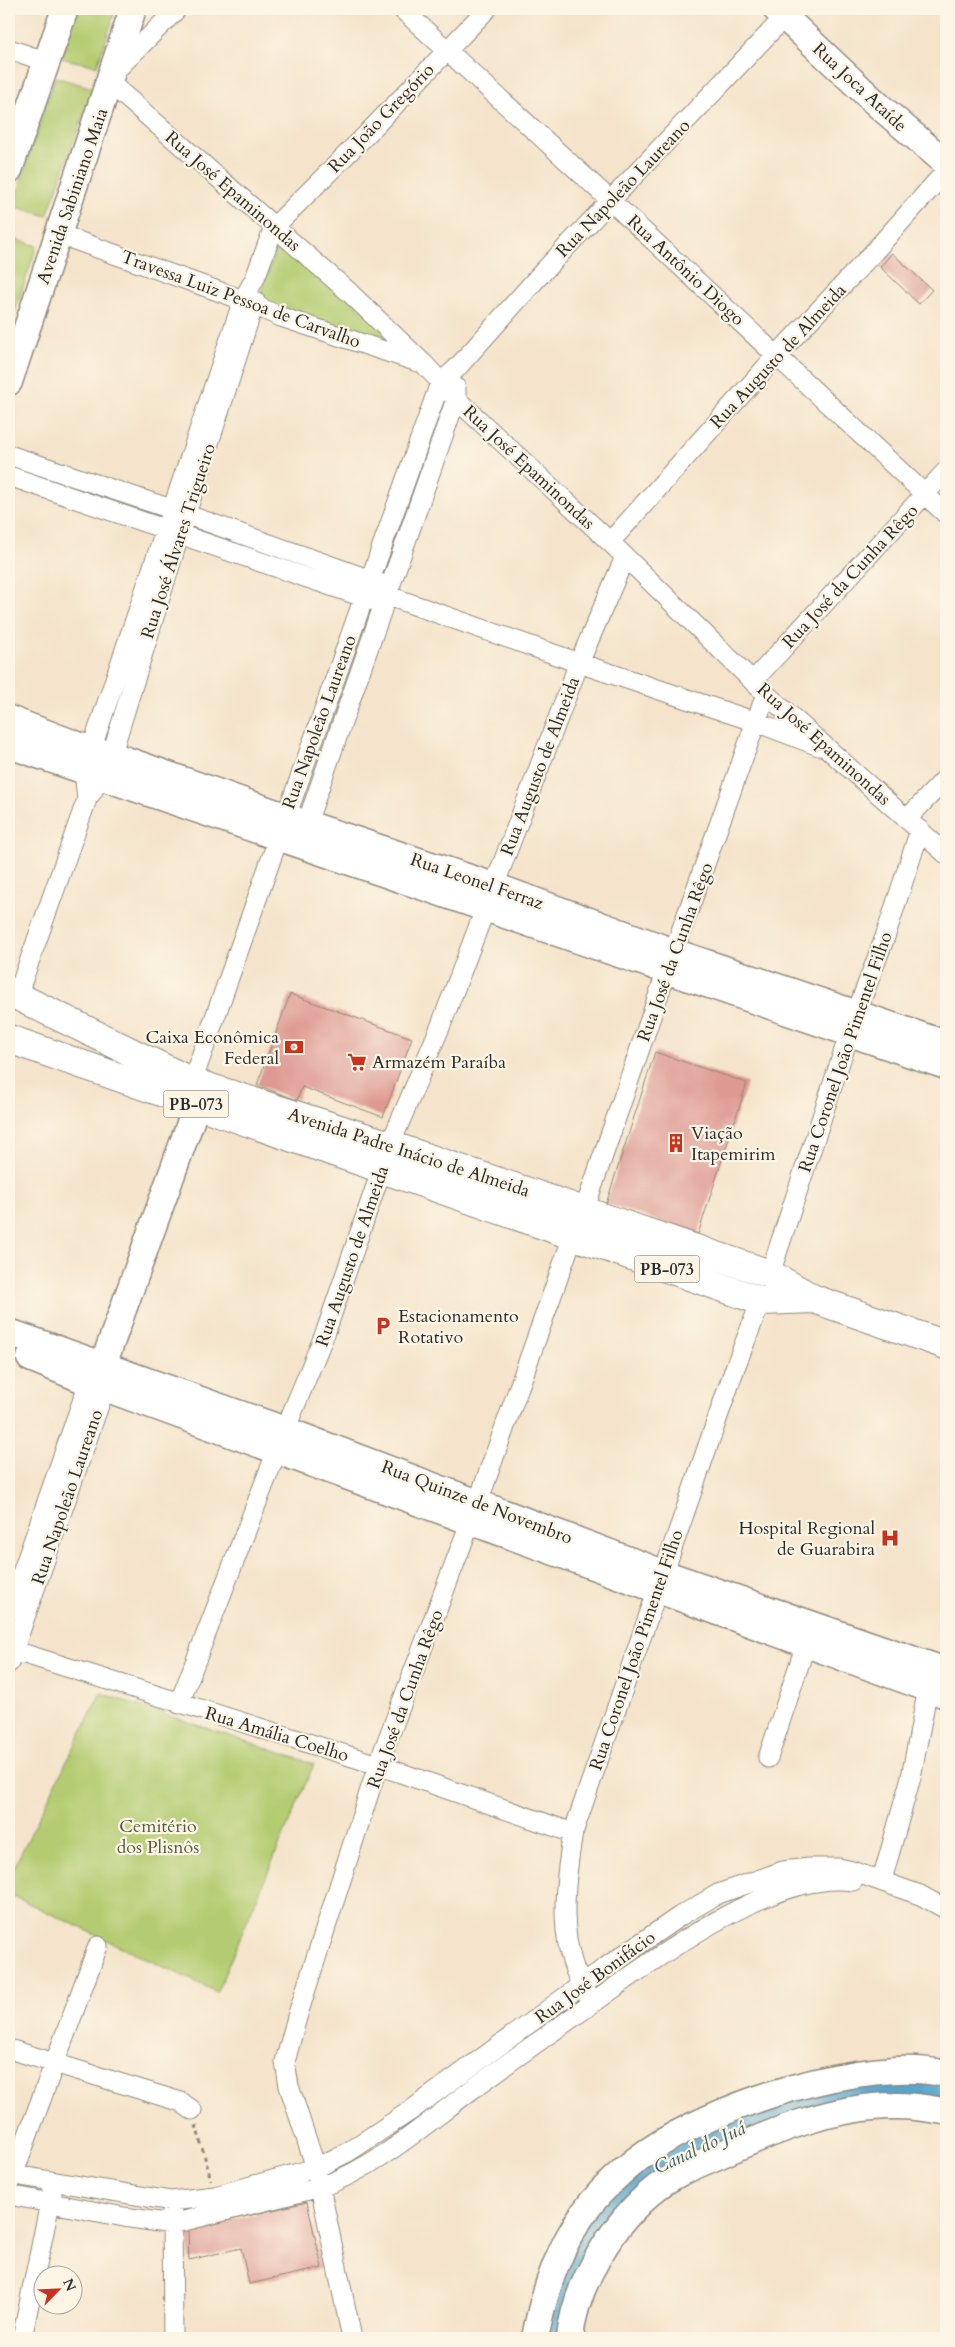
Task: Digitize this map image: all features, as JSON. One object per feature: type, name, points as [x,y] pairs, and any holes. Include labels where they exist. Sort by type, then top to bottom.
[{"type":"main road","points":[[9,1038],[25,1031],[30,1021],[26,1003],[11,994]]},
{"type":"main road","name":"Avenida Padre Inácio de Almeida","points":[[11,994],[195,1093]]},
{"type":"main road","name":"Avenida Padre Inácio de Almeida","points":[[9,1038],[195,1093],[387,1156],[584,1211],[770,1274],[814,1299],[946,1345]]},
{"type":"main road","name":"Avenida Padre Inácio de Almeida","points":[[387,1156],[573,1236],[761,1301],[814,1299]]},
{"type":"main road","points":[[573,1236],[585,1235],[590,1229],[590,1217],[584,1211]]},
{"type":"main road","points":[[761,1301],[751,1292],[750,1283],[756,1275],[770,1274]]},
{"type":"street","points":[[9,170],[65,9]]},
{"type":"street","name":"Avenida Sabiniano Maia","points":[[9,382],[133,9]]},
{"type":"street","points":[[111,78],[177,9]]},
{"type":"street","name":"Rua Antônio Diogo","points":[[402,9],[611,200],[946,514]]},
{"type":"street","name":"Rua João Gregório","points":[[274,227],[366,135],[487,9]]},
{"type":"street","name":"Rua Joca Ataíde","points":[[784,11],[878,105],[946,163]]},
{"type":"street","name":"Rua Napoleão Laureano","points":[[293,831],[366,588],[440,383],[456,369],[784,11]]},
{"type":"street","points":[[9,49],[47,62]]},
{"type":"street","name":"Rua José Epaminondas","points":[[111,78],[274,227],[350,293],[424,364],[456,400],[610,542],[760,688],[946,854]]},
{"type":"street","name":"Rua Augusto de Almeida","points":[[610,542],[777,355],[871,255],[946,171]]},
{"type":"street","name":"Rua José Álvares Trigueiro","points":[[11,994],[87,799],[178,511],[249,302],[255,278],[274,227]]},
{"type":"street","name":"Travessa Luiz Pessoa de Carvalho","points":[[58,234],[249,302],[281,317],[424,364]]},
{"type":"street","name":"Rua Napoleão Laureano","points":[[10,1654],[99,1378],[195,1093],[293,831],[386,595],[456,400],[456,369]]},
{"type":"street","points":[[9,455],[178,511],[366,588]]},
{"type":"street","name":"Rua José da Cunha Rêgo","points":[[584,1211],[670,961],[756,722],[760,688],[946,471]]},
{"type":"street","points":[[9,476],[173,531],[366,588],[579,663],[756,722],[832,751]]},
{"type":"street","name":"Rua Augusto de Almeida","points":[[179,1704],[326,1332],[387,1156],[441,1025],[579,663],[625,557]]},
{"type":"street","name":"Rua Leonel Ferraz","points":[[9,719],[98,763],[293,831],[853,1023],[946,1044]]},
{"type":"street","name":"Rua Leonel Ferraz","points":[[9,746],[98,763]]},
{"type":"street","points":[[914,824],[946,778]]},
{"type":"street","name":"Rua Coronel João Pimentel Filho","points":[[770,1274],[853,1023],[885,937],[914,824]]},
{"type":"street","name":"Rua Leonel Ferraz","points":[[853,1023],[946,1066]]},
{"type":"street","name":"Rua José da Cunha Rêgo","points":[[352,2338],[321,2187],[289,2086],[285,2062],[296,2017],[378,1765],[475,1512],[573,1236]]},
{"type":"street","name":"Rua Coronel João Pimentel Filho","points":[[594,2003],[582,1986],[570,1950],[564,1906],[566,1872],[572,1833],[659,1581],[761,1301]]},
{"type":"street","name":"Rua Quinze de Novembro","points":[[9,1332],[99,1378]]},
{"type":"street","name":"Rua Quinze de Novembro","points":[[9,1349],[282,1440],[404,1495],[475,1512],[940,1685]]},
{"type":"street","name":"Rua Napoleão Laureano","points":[[9,1610],[99,1378]]},
{"type":"street","name":"Rua Quinze de Novembro","points":[[659,1581],[806,1644],[940,1685]]},
{"type":"street","points":[[768,1758],[806,1644]]},
{"type":"street","name":"Rua Amália Coelho","points":[[10,1654],[378,1765],[572,1833]]},
{"type":"street","points":[[882,1880],[940,1685]]},
{"type":"street","name":"Rua José Bonifácio","points":[[172,2224],[321,2187],[343,2179],[402,2142],[582,1986],[680,1916],[718,1894],[783,1871],[838,1874],[882,1880],[946,1909]]},
{"type":"street","name":"Rua José Bonifácio","points":[[11,2178],[56,2181],[172,2201],[215,2196],[316,2168],[348,2152],[410,2111],[594,2003],[709,1924],[787,1890],[838,1874],[900,1888]]},
{"type":"street","points":[[11,2178],[98,1946]]},
{"type":"street","points":[[9,2049],[180,2102],[192,2110]]},
{"type":"street","points":[[535,2338],[551,2275],[577,2223],[601,2192],[648,2151],[713,2117],[797,2086],[867,2073],[908,2070],[946,2074]]},
{"type":"street","points":[[570,2338],[572,2322],[581,2295],[606,2242],[623,2221],[657,2187],[685,2170],[755,2139],[821,2117],[894,2106],[946,2111]]},
{"type":"street","points":[[22,2338],[49,2204],[56,2181]]},
{"type":"street","points":[[9,2194],[49,2204],[172,2224]]},
{"type":"street","points":[[172,2201],[174,2338]]},
{"type":"path","points":[[192,2110],[215,2196]]},
{"type":"green space","points":[[78,9],[116,9],[97,66],[61,58]]},
{"type":"green space","points":[[55,77],[93,88],[47,216],[13,206]]},
{"type":"green space","points":[[281,235],[401,346],[257,304]]},
{"type":"green space","points":[[9,237],[37,246],[9,329]]},
{"type":"green space","name":"Cemitério dos Plisnôs","points":[[101,1693],[314,1764],[217,1992],[9,1894],[9,1877]]},
{"type":"building","points":[[892,253],[932,290],[919,304],[880,267]]},
{"type":"building","name":"Armazém Paraíba","points":[[290,994],[412,1038],[383,1117],[302,1087],[297,1100],[257,1085]]},
{"type":"building","name":"Viação Itapemirim","points":[[655,1052],[747,1083],[698,1234],[606,1204]]},
{"type":"building","points":[[307,2202],[322,2268],[249,2284],[241,2248],[189,2260],[188,2230]]},
{"type":"waterway","name":"Canal do Juá","points":[[547,2338],[568,2263],[609,2203],[656,2165],[718,2135],[845,2091],[915,2089],[946,2092]]},
{"type":"place","name":"Caixa Econômica Federal","points":[[294,1047]]},
{"type":"place","name":"Armazém Paraíba","points":[[357,1062]]},
{"type":"place","name":"Viação Itapemirim","points":[[676,1143]]},
{"type":"place","name":"Estacionamento Rotativo","points":[[383,1326]]},
{"type":"place","name":"Hospital Regional de Guarabira","points":[[890,1538]]}]
